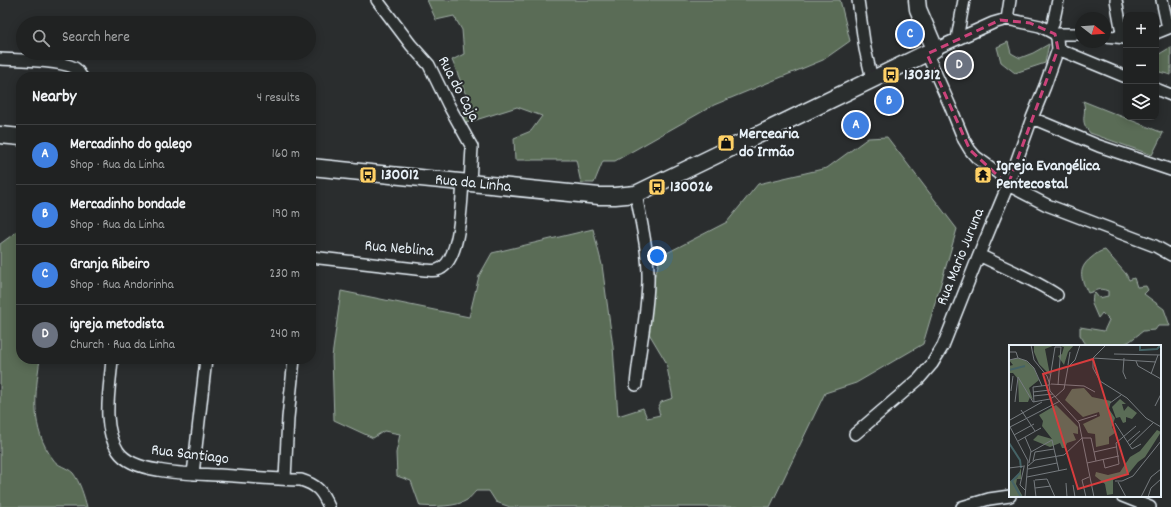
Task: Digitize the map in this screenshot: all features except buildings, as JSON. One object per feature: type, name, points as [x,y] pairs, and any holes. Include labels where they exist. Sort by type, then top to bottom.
[{"type":"street","name":"Rua do Caja","points":[[377,0],[411,45],[429,65],[448,104],[472,147],[466,183]]},
{"type":"street","points":[[858,0],[865,49],[872,79]]},
{"type":"street","points":[[917,0],[931,52],[951,108],[964,140],[970,150],[998,173],[1008,185],[1046,205],[1155,246],[1171,255]]},
{"type":"street","points":[[957,39],[964,0]]},
{"type":"street","points":[[1007,19],[1010,0]]},
{"type":"street","points":[[1058,0],[1053,29],[1057,38],[1058,48],[1123,75]]},
{"type":"street","points":[[1116,0],[1123,33]]},
{"type":"street","points":[[1159,31],[1170,27],[1162,0]]},
{"type":"street","name":"Rua da Linha","points":[[316,168],[599,196],[636,194],[872,79],[992,23],[1007,19],[1075,33]]},
{"type":"street","points":[[1111,37],[1123,38]]},
{"type":"street","name":"Rua Mario Juruna","points":[[855,434],[919,379],[932,364],[943,346],[1008,185],[1058,48]]},
{"type":"street","points":[[0,59],[48,62],[66,65],[76,69],[78,72]]},
{"type":"street","points":[[1159,90],[1171,95]]},
{"type":"street","points":[[1032,118],[1100,146],[1171,170]]},
{"type":"street","points":[[0,135],[16,137]]},
{"type":"street","name":"Rua Neblina","points":[[316,258],[425,270],[438,270],[446,265],[454,252],[466,183]]},
{"type":"street","points":[[636,194],[648,267],[643,336],[636,385]]},
{"type":"street","points":[[979,255],[1008,270],[1035,281],[1057,295]]},
{"type":"street","name":"Rua Santiago","points":[[112,364],[107,415],[110,435],[119,452],[129,461],[159,470],[193,474],[301,480],[311,483],[320,490],[329,507]]},
{"type":"street","points":[[193,474],[205,364]]},
{"type":"street","points":[[285,479],[288,418],[293,364]]},
{"type":"street","points":[[962,507],[1009,496]]},
{"type":"street","points":[[1125,497],[1150,507]]},
{"type":"highlighted area","points":[[1000,20],[1030,23],[1055,34],[1058,49],[1055,59],[1008,185],[970,150],[927,54]]},
{"type":"green space","points":[[427,0],[840,0],[850,41],[823,60],[714,105],[615,161],[603,161],[594,183],[581,183],[576,160],[515,160],[514,138],[531,131],[542,116],[517,107],[463,124],[463,110],[466,95],[452,60],[464,54],[462,30],[454,16],[436,20]]},
{"type":"green space","points":[[1008,42],[1011,53],[1020,58],[1049,44],[1045,63],[1015,73],[1001,62],[997,47]]},
{"type":"green space","points":[[1171,47],[1171,75],[1159,72],[1159,54]]},
{"type":"green space","points":[[1083,101],[1123,117],[1123,120],[1130,120],[1163,133],[1152,155],[1090,133],[1086,128],[1084,120]]},
{"type":"green space","points":[[887,137],[957,229],[923,344],[856,383],[825,393],[770,507],[510,507],[496,502],[489,491],[476,491],[467,500],[457,504],[420,506],[411,481],[397,476],[396,453],[400,434],[384,431],[373,438],[334,420],[332,357],[341,291],[469,317],[479,276],[492,253],[593,229],[602,265],[613,347],[618,416],[643,408],[647,418],[660,415],[658,408],[661,402],[673,398],[666,362],[641,320],[661,256],[727,222],[758,184],[827,168],[868,138]]},
{"type":"green space","points":[[16,232],[16,364],[39,364],[36,411],[37,423],[41,436],[46,448],[55,461],[73,473],[82,489],[87,507],[0,507],[0,244]]},
{"type":"green space","points":[[1105,250],[1126,274],[1129,280],[1134,278],[1137,287],[1146,286],[1148,290],[1144,294],[1164,309],[1170,326],[1158,326],[1155,330],[1143,331],[1122,345],[1086,345],[1080,335],[1080,327],[1104,331],[1109,320],[1102,313],[1098,318],[1092,304],[1093,295],[1095,293],[1099,298],[1108,296],[1108,291],[1100,289],[1088,293],[1082,279],[1082,270],[1084,266],[1099,252]]},
{"type":"place","name":"Granja Ribeiro","points":[[910,34]]},
{"type":"place","name":"igreja metodista","points":[[959,65]]},
{"type":"place","name":"130312","points":[[891,75]]},
{"type":"place","name":"Mercadinho bondade","points":[[889,101]]},
{"type":"place","name":"Mercadinho do galego","points":[[856,125]]},
{"type":"place","name":"Mercearia do Irmão","points":[[726,143]]},
{"type":"place","name":"130012","points":[[368,175]]},
{"type":"place","name":"Igreja Evangélica Pentecostal","points":[[983,175]]},
{"type":"place","name":"130026","points":[[657,187]]}]
